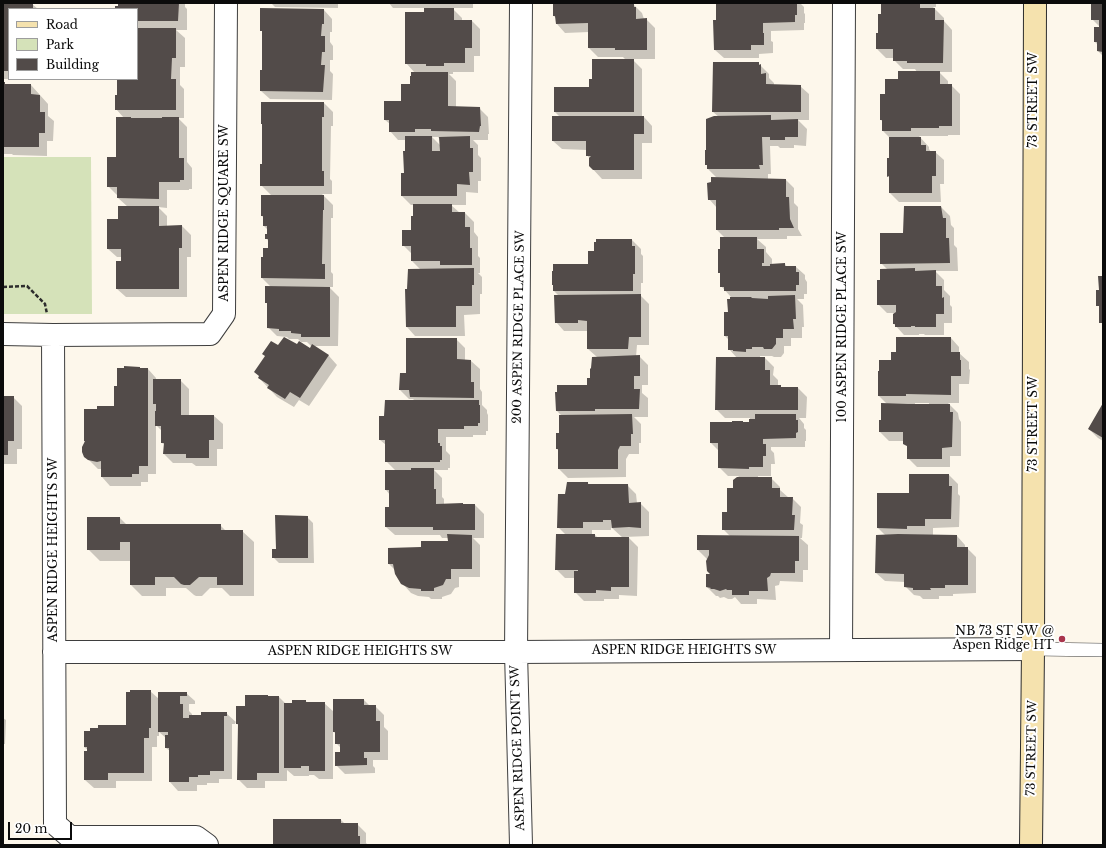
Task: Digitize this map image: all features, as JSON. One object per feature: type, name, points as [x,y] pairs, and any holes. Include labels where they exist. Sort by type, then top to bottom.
[{"type":"street","name":"ASPEN RIDGE SQUARE SW","points":[[53,335],[210,334],[224,314],[226,3]]},
{"type":"street","name":"200 ASPEN RIDGE PLACE SW","points":[[516,652],[522,3]]},
{"type":"street","name":"100 ASPEN RIDGE PLACE SW","points":[[841,650],[844,3]]},
{"type":"street","name":"73 STREET SW","points":[[1031,845],[1034,649],[1034,3]]},
{"type":"street","points":[[3,334],[53,335]]},
{"type":"street","name":"ASPEN RIDGE HEIGHTS SW","points":[[53,335],[54,652],[516,652],[1034,649]]},
{"type":"street","points":[[54,652],[55,824],[70,837],[196,837],[207,845]]},
{"type":"street","name":"ASPEN RIDGE POINT SW","points":[[516,652],[521,845]]},
{"type":"lane","points":[[1034,649],[1103,650]]},
{"type":"path","points":[[3,287],[27,286],[45,304],[53,335]]},
{"type":"green space","points":[[3,157],[91,157],[92,314],[3,314]]},
{"type":"building","points":[[3,3],[33,3],[33,8],[8,8],[8,71],[3,71]]},
{"type":"building","points":[[118,3],[179,3],[178,21],[138,21],[138,8],[115,8],[115,6],[118,6]]},
{"type":"building","points":[[634,3],[634,7],[636,7],[636,19],[647,18],[647,50],[588,48],[588,23],[556,24],[555,16],[553,16],[553,4]]},
{"type":"building","points":[[716,3],[795,3],[797,4],[797,15],[795,15],[795,22],[763,23],[764,45],[751,45],[751,50],[714,50],[713,20],[716,20]]},
{"type":"building","points":[[881,3],[920,3],[920,8],[935,8],[935,20],[944,20],[943,63],[907,63],[907,61],[893,61],[893,49],[876,49],[878,14],[881,14]]},
{"type":"building","points":[[1091,3],[1103,3],[1103,52],[1097,51],[1097,42],[1094,42],[1094,27],[1099,27],[1099,20],[1091,20]]},
{"type":"building","points":[[260,8],[324,9],[324,24],[322,24],[321,36],[325,36],[325,52],[322,52],[321,65],[325,65],[323,92],[260,91],[260,70],[262,70],[262,31],[260,31]]},
{"type":"building","points":[[424,8],[454,8],[454,20],[472,20],[472,48],[465,48],[465,63],[444,63],[444,66],[405,64],[405,12],[424,12]]},
{"type":"building","points":[[138,28],[176,28],[176,58],[172,58],[171,79],[176,79],[176,110],[115,110],[115,95],[117,95],[117,80],[138,80]]},
{"type":"building","points":[[592,59],[634,59],[634,112],[554,112],[554,87],[589,87],[589,79],[592,79]]},
{"type":"building","points":[[713,62],[759,62],[759,65],[761,64],[761,74],[766,73],[766,84],[801,85],[801,112],[712,112]]},
{"type":"building","points":[[898,71],[940,71],[940,84],[952,84],[952,126],[939,126],[939,128],[911,128],[911,131],[882,131],[882,120],[880,120],[880,94],[885,94],[885,79],[898,79]]},
{"type":"building","points":[[411,72],[448,72],[448,106],[480,107],[481,126],[479,132],[431,131],[431,129],[415,129],[415,132],[389,132],[389,120],[384,120],[384,101],[401,101],[401,84],[410,84]]},
{"type":"building","points":[[3,82],[5,82],[5,84],[31,84],[31,94],[40,95],[40,112],[45,112],[45,133],[39,133],[39,147],[3,146]]},
{"type":"building","points":[[261,102],[324,102],[324,117],[322,117],[322,171],[324,171],[324,186],[260,186],[260,164],[262,164]]},
{"type":"building","points":[[771,115],[771,120],[798,119],[798,137],[785,137],[785,140],[770,140],[770,137],[762,137],[763,165],[759,165],[760,169],[707,169],[707,165],[705,165],[706,119],[714,116]]},
{"type":"building","points":[[552,116],[644,116],[644,134],[634,134],[634,170],[593,170],[589,166],[589,158],[591,156],[586,156],[586,141],[552,141]]},
{"type":"building","points":[[116,117],[179,117],[179,158],[184,158],[184,180],[180,180],[180,182],[159,182],[159,199],[117,198],[117,187],[107,187],[107,157],[116,157]]},
{"type":"building","points":[[405,136],[432,136],[432,151],[440,151],[439,137],[470,136],[470,148],[473,148],[473,172],[469,172],[470,185],[457,184],[457,196],[401,196],[401,173],[404,173],[403,151],[405,151]]},
{"type":"building","points":[[889,137],[921,137],[921,145],[926,145],[926,151],[936,151],[936,176],[932,176],[932,193],[889,193],[887,158],[889,158]]},
{"type":"building","points":[[711,177],[786,179],[786,197],[789,197],[790,219],[794,228],[779,228],[779,230],[716,230],[716,200],[708,200],[707,183],[711,182]]},
{"type":"building","points":[[261,195],[324,195],[322,264],[325,264],[325,279],[261,278],[261,257],[263,257],[263,248],[268,248],[268,239],[265,239],[265,234],[267,234],[267,226],[263,226],[263,216],[261,216]]},
{"type":"building","points":[[413,204],[452,204],[452,212],[465,212],[465,227],[470,227],[472,265],[440,265],[440,261],[411,261],[411,246],[402,246],[402,230],[411,230]]},
{"type":"building","points":[[118,206],[159,206],[159,226],[182,225],[182,248],[179,248],[179,289],[116,289],[116,261],[121,261],[121,249],[107,249],[107,219],[118,219]]},
{"type":"building","points":[[904,206],[941,206],[943,218],[946,218],[946,238],[949,238],[950,263],[880,264],[880,233],[903,233]]},
{"type":"building","points":[[720,237],[757,237],[757,249],[764,249],[764,263],[762,263],[762,266],[785,263],[785,266],[796,266],[796,272],[799,272],[799,285],[796,285],[796,291],[724,291],[724,287],[720,287],[720,273],[718,273],[718,249],[720,249]]},
{"type":"building","points":[[596,239],[632,239],[632,246],[635,246],[635,274],[633,274],[633,291],[553,291],[553,264],[588,264],[588,251],[594,251],[594,242],[596,242]]},
{"type":"building","points":[[474,268],[472,306],[456,306],[456,327],[406,327],[405,289],[407,289],[408,269]]},
{"type":"building","points":[[915,268],[915,271],[936,270],[936,286],[942,286],[942,298],[944,297],[944,314],[936,314],[936,327],[895,327],[895,324],[893,324],[893,314],[896,312],[896,305],[877,305],[877,280],[880,280],[880,269]]},
{"type":"building","points":[[1098,276],[1103,276],[1103,323],[1099,323],[1099,306],[1096,306],[1096,290],[1099,290]]},
{"type":"building","points":[[265,286],[330,287],[330,337],[301,337],[301,334],[291,333],[291,331],[279,331],[279,329],[267,328]]},
{"type":"building","points":[[641,294],[641,337],[629,337],[628,349],[587,349],[587,321],[578,320],[578,323],[555,323],[554,295]]},
{"type":"building","points":[[795,295],[796,319],[793,319],[794,329],[783,329],[783,338],[776,338],[776,344],[772,349],[752,347],[752,349],[746,349],[746,352],[728,350],[728,336],[724,336],[724,312],[728,312],[727,299],[730,299],[730,297],[751,297],[768,299],[768,296]]},
{"type":"building","points":[[284,337],[297,344],[299,341],[310,348],[312,344],[329,355],[300,398],[290,392],[285,399],[267,388],[269,385],[258,378],[259,376],[254,372],[265,356],[262,354],[271,341],[278,345]]},
{"type":"building","points":[[896,337],[951,337],[951,352],[960,352],[961,376],[951,376],[951,395],[906,394],[906,396],[878,396],[879,360],[891,360],[891,352],[896,352]]},
{"type":"building","points":[[406,338],[457,338],[457,359],[471,360],[471,382],[474,382],[474,398],[410,397],[409,390],[399,390],[400,373],[406,373]]},
{"type":"building","points":[[640,355],[640,376],[634,376],[634,389],[640,389],[639,409],[556,411],[555,392],[557,392],[557,385],[587,385],[587,378],[590,378],[592,357]]},
{"type":"building","points":[[716,357],[765,357],[765,370],[770,370],[770,385],[781,385],[781,387],[798,387],[798,410],[715,410]]},
{"type":"building","points":[[124,366],[148,368],[148,466],[139,466],[139,474],[132,474],[132,477],[101,477],[101,461],[97,462],[88,460],[84,457],[82,452],[82,447],[85,441],[84,409],[97,409],[97,406],[114,406],[114,386],[117,386],[117,368],[124,368]]},
{"type":"building","points":[[153,379],[181,379],[181,415],[214,415],[214,440],[209,440],[209,458],[186,458],[186,454],[163,454],[164,443],[161,443],[161,426],[155,426],[156,404],[153,404]]},
{"type":"building","points":[[3,396],[14,396],[14,441],[8,441],[8,455],[3,455]]},
{"type":"building","points":[[385,400],[479,400],[480,423],[478,423],[478,426],[464,426],[464,429],[438,429],[438,443],[442,446],[442,460],[440,460],[440,462],[385,462],[385,440],[379,440],[379,416],[384,416]]},
{"type":"building","points":[[881,403],[950,404],[950,412],[953,412],[952,447],[942,448],[942,459],[907,459],[907,446],[903,444],[903,432],[879,432]]},
{"type":"building","points":[[1103,403],[1103,438],[1088,429]]},
{"type":"building","points":[[632,414],[633,434],[631,434],[631,446],[620,446],[618,450],[618,469],[558,469],[556,433],[559,433],[559,415]]},
{"type":"building","points":[[755,414],[796,414],[796,420],[798,420],[798,432],[796,433],[796,438],[763,439],[763,444],[766,444],[766,456],[763,456],[763,467],[749,467],[749,469],[718,468],[718,443],[710,443],[710,422],[749,422],[749,419],[755,419]]},
{"type":"building","points":[[411,468],[434,468],[436,504],[475,504],[475,530],[433,530],[433,527],[385,527],[385,507],[389,507],[389,490],[385,490],[385,470],[411,470]]},
{"type":"building","points":[[909,474],[949,474],[949,486],[952,486],[951,519],[925,519],[925,526],[907,526],[907,529],[877,528],[877,493],[909,493]]},
{"type":"building","points":[[737,477],[772,477],[772,488],[780,488],[780,497],[793,497],[792,515],[795,515],[794,530],[722,530],[722,512],[727,512],[727,488],[733,488],[733,480]]},
{"type":"building","points":[[567,482],[588,482],[588,484],[628,484],[629,503],[641,502],[641,528],[612,528],[611,520],[603,520],[603,522],[583,522],[583,528],[557,528],[558,494],[565,494]]},
{"type":"building","points":[[275,515],[308,516],[308,558],[272,558],[272,549],[276,549]]},
{"type":"building","points":[[87,517],[120,517],[120,524],[221,524],[221,530],[243,530],[243,585],[217,585],[217,577],[199,577],[190,585],[184,585],[174,577],[155,577],[155,585],[130,585],[130,542],[120,542],[120,550],[87,550]]},
{"type":"building","points":[[447,534],[472,535],[472,569],[451,569],[451,579],[446,579],[443,585],[434,588],[434,591],[421,591],[421,589],[409,588],[401,584],[395,574],[393,564],[388,564],[388,548],[421,547],[421,541],[448,541]]},
{"type":"building","points":[[556,534],[595,534],[595,537],[629,537],[629,587],[611,587],[611,591],[596,590],[596,593],[574,593],[574,571],[578,570],[555,570]]},
{"type":"building","points":[[697,535],[799,536],[799,561],[795,561],[795,573],[771,573],[767,578],[768,591],[749,591],[749,595],[732,595],[732,590],[726,589],[720,591],[706,587],[706,574],[710,574],[707,571],[706,561],[709,555],[709,550],[697,550]]},
{"type":"building","points":[[876,535],[957,535],[957,547],[968,547],[968,585],[945,585],[945,588],[913,590],[913,588],[904,587],[904,574],[875,573]]},
{"type":"building","points":[[130,690],[151,690],[151,728],[149,728],[149,738],[144,738],[144,773],[108,773],[108,780],[84,780],[84,751],[87,751],[87,747],[84,747],[84,731],[90,731],[90,728],[98,728],[98,725],[126,725],[126,692],[130,692]]},
{"type":"building","points":[[158,692],[187,692],[187,696],[180,696],[180,704],[183,704],[183,718],[189,718],[189,715],[201,715],[201,712],[227,712],[227,716],[224,716],[224,771],[210,771],[210,775],[189,777],[189,782],[169,782],[169,748],[165,748],[165,735],[168,735],[168,732],[158,732]]},
{"type":"building","points":[[245,695],[279,696],[279,773],[257,773],[257,780],[237,780],[238,724],[236,724],[236,706],[245,706]]},
{"type":"building","points":[[333,699],[364,699],[364,705],[376,705],[376,721],[380,721],[380,752],[364,752],[364,758],[367,758],[367,765],[335,766],[335,752],[340,752],[340,744],[335,744],[335,732],[333,732]]},
{"type":"building","points":[[292,700],[325,702],[325,771],[309,771],[309,766],[301,766],[301,768],[284,768],[284,703],[292,703]]},
{"type":"building","points":[[273,819],[341,819],[341,823],[358,823],[360,845],[273,845]]},
{"type":"place","name":"NB 73 ST SW @ Aspen Ridge HT","points":[[1062,639]]}]
